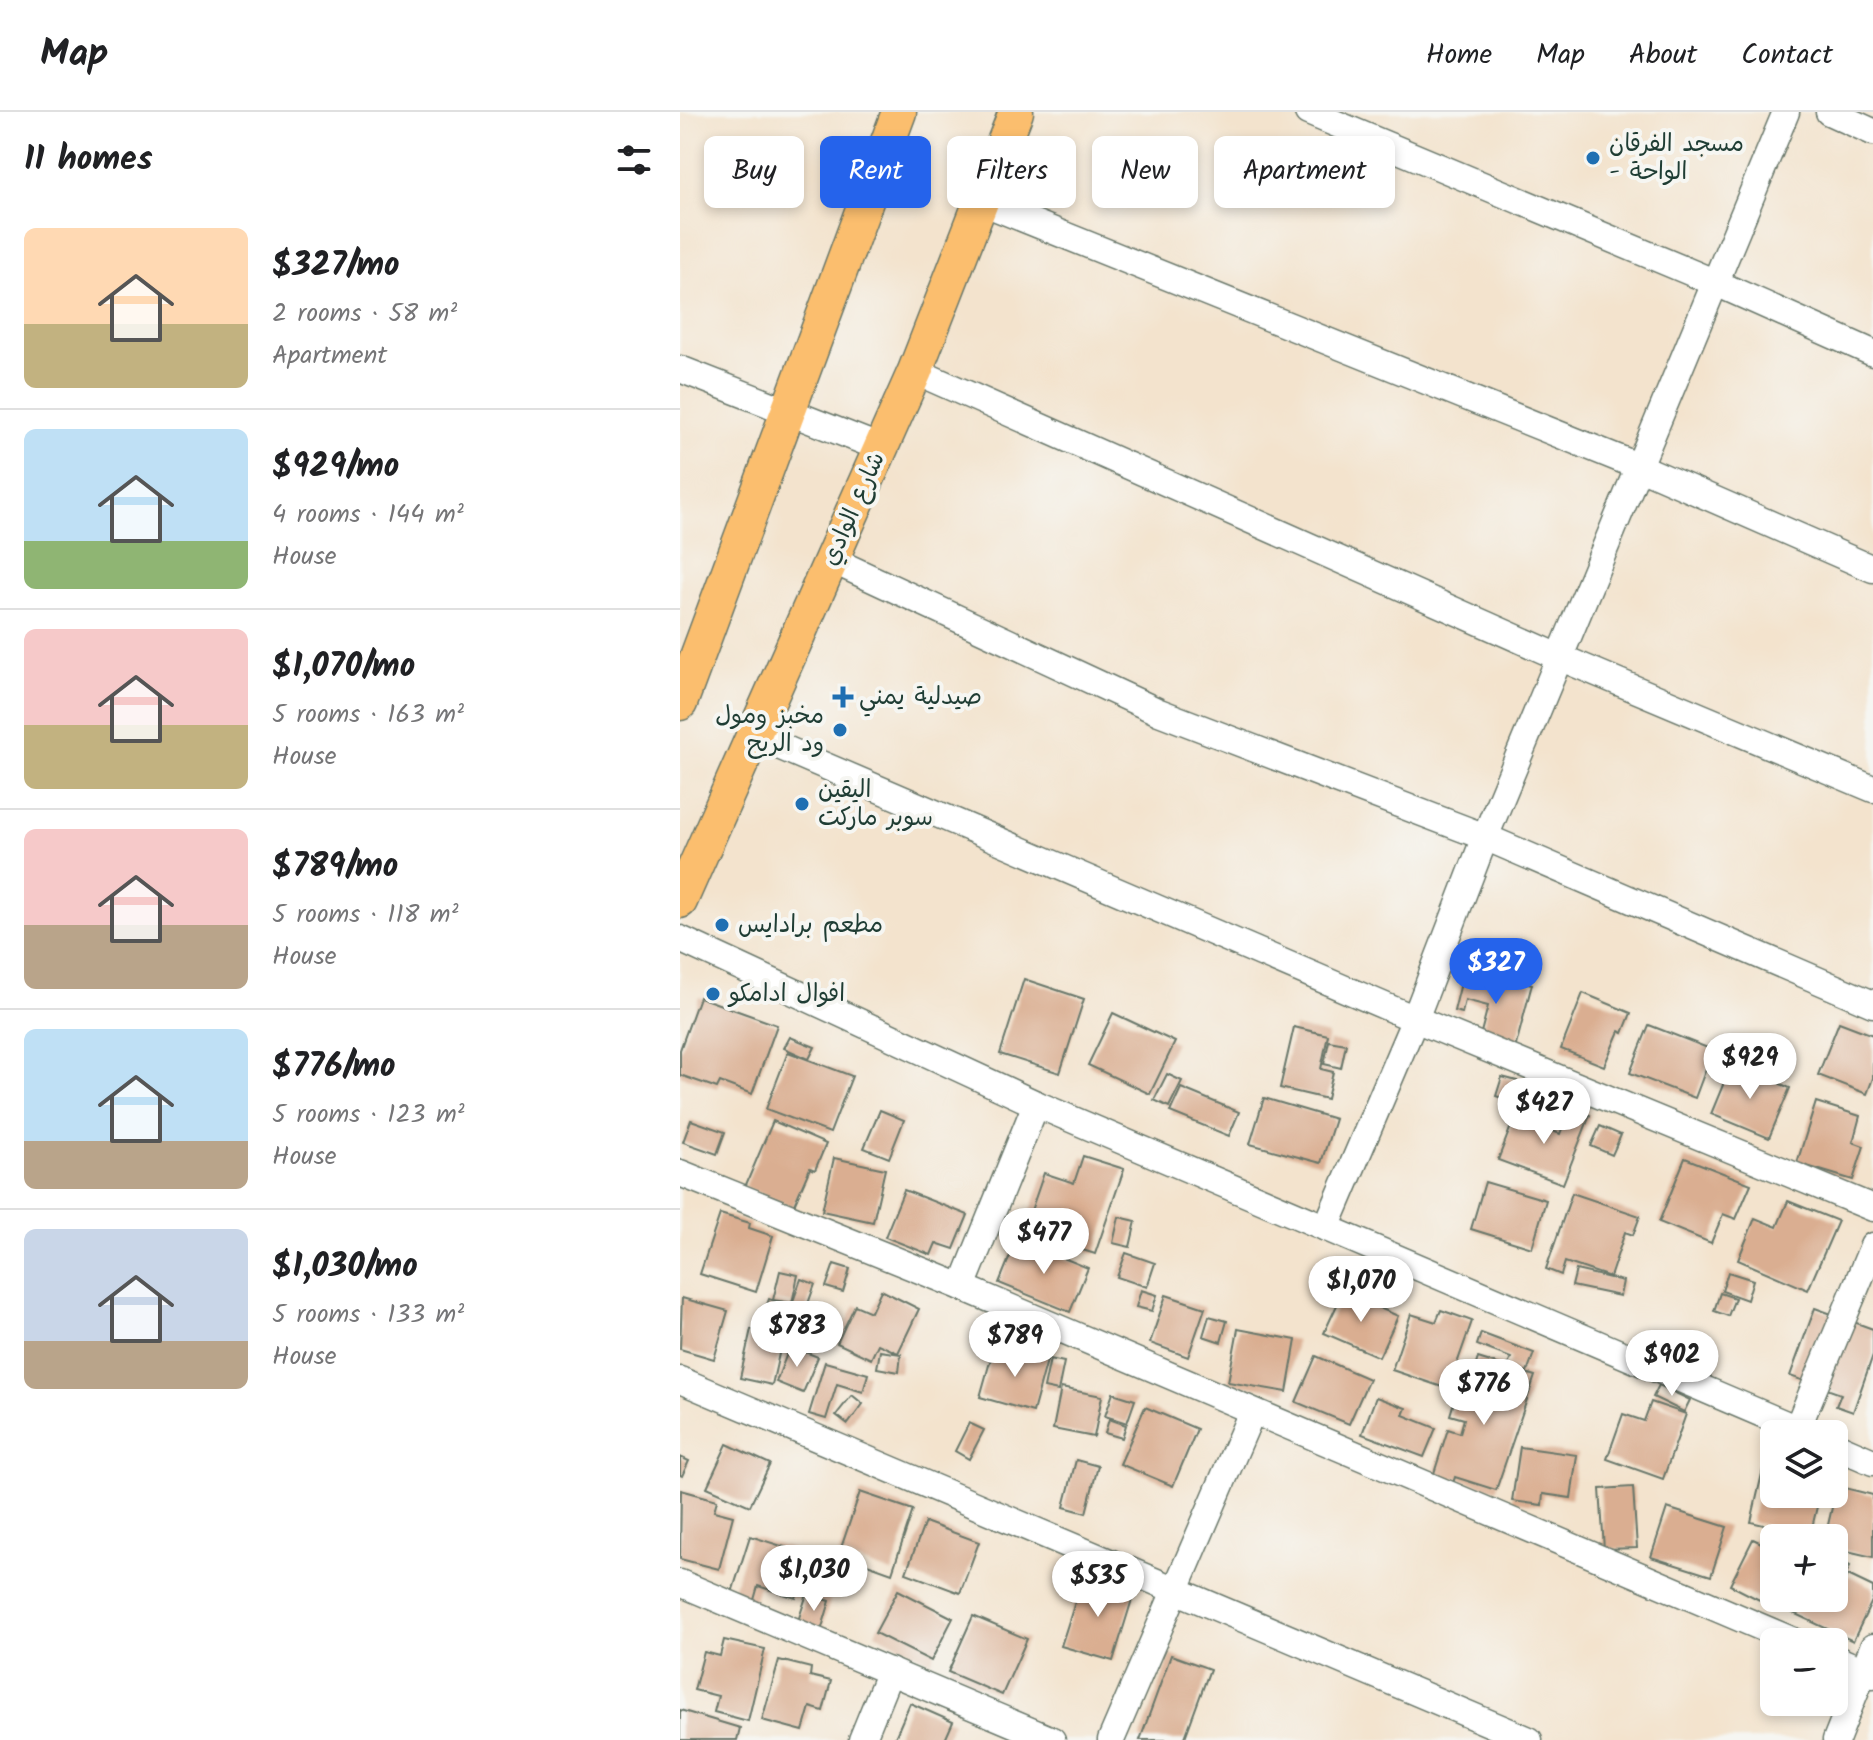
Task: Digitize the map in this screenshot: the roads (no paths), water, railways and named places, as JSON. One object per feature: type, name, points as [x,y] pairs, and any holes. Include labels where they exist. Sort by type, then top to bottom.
[{"type":"main road","points":[[680,703],[899,112]]},
{"type":"main road","name":"شارع الوادي","points":[[1007,136],[1016,112]]},
{"type":"main road","name":"شارع الوادي","points":[[680,901],[915,371],[980,208]]},
{"type":"street","points":[[1326,1228],[1415,1019],[1485,837],[1786,112]]},
{"type":"street","points":[[1829,112],[1873,132]]},
{"type":"street","points":[[1324,115],[1873,353]]},
{"type":"street","points":[[997,208],[1640,467],[1873,569]]},
{"type":"street","points":[[680,369],[881,448]]},
{"type":"street","points":[[915,371],[1559,657],[1873,789]]},
{"type":"street","points":[[832,560],[1159,712],[1485,837],[1873,1004]]},
{"type":"street","points":[[753,735],[1415,1019],[1873,1208]]},
{"type":"street","points":[[680,939],[1036,1104],[1775,1420]]},
{"type":"street","points":[[962,1287],[1036,1104]]},
{"type":"street","points":[[680,1173],[962,1287],[1763,1628]]},
{"type":"street","points":[[1808,1420],[1873,1246]]},
{"type":"street","points":[[680,1380],[1529,1740]]},
{"type":"street","points":[[1111,1740],[1252,1412]]},
{"type":"street","points":[[1848,1451],[1873,1462]]},
{"type":"street","points":[[680,1583],[1052,1740]]},
{"type":"street","points":[[1836,1740],[1870,1664],[1848,1660]]},
{"type":"street","points":[[862,1740],[890,1671]]},
{"type":"place","name":"مسجد الفرقان - الواحة","points":[[1593,158]]},
{"type":"place","name":"صيدلية يمني","points":[[843,697]]},
{"type":"place","name":"مخبز ومول ود الريح","points":[[840,730]]},
{"type":"place","name":"اليقين سوبر ماركت","points":[[802,804]]},
{"type":"place","name":"مطعم برادايس","points":[[722,925]]},
{"type":"place","name":"افوال ادامكو","points":[[713,994]]}]
